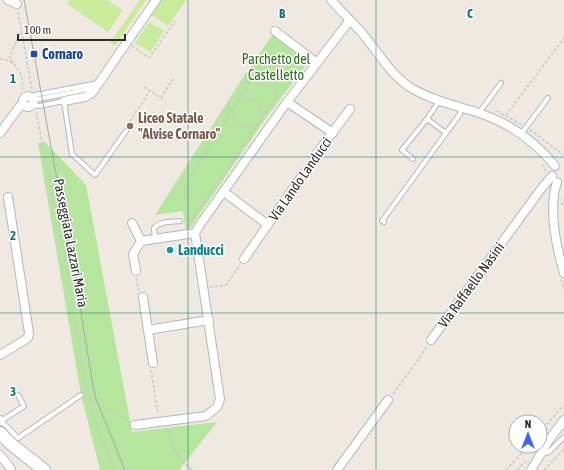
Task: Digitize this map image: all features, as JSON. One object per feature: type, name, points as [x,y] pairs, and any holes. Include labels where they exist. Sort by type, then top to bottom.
[{"type":"main road","points":[[0,434],[44,470]]},
{"type":"street","points":[[64,101],[85,97],[92,94],[156,0]]},
{"type":"street","points":[[331,0],[350,20],[396,76],[418,92],[439,101],[478,113],[509,126],[559,165],[552,171],[558,180],[554,196],[554,224],[564,273]]},
{"type":"street","points":[[135,425],[206,416],[217,407],[220,399],[196,233],[199,226],[287,102],[350,20]]},
{"type":"street","points":[[275,31],[317,63]]},
{"type":"street","points":[[0,133],[20,106],[23,104],[27,107],[32,102]]},
{"type":"street","name":"Via Lando Landucci","points":[[287,102],[333,133]]},
{"type":"street","name":"Via Lando Landucci","points":[[315,156],[350,109]]},
{"type":"street","name":"Via Lando Landucci","points":[[244,259],[303,174]]},
{"type":"street","name":"Via Raffaello Nasini","points":[[431,340],[541,189],[558,180]]},
{"type":"street","name":"Via Lando Landucci","points":[[224,192],[268,225]]},
{"type":"street","points":[[0,355],[28,338],[29,333],[8,197]]},
{"type":"street","points":[[132,223],[141,240]]},
{"type":"street","points":[[141,240],[196,233]]},
{"type":"street","points":[[136,271],[133,254],[141,240]]},
{"type":"street","points":[[143,297],[153,363]]},
{"type":"street","points":[[148,330],[209,320]]},
{"type":"street","points":[[337,470],[390,397]]},
{"type":"street","points":[[531,470],[549,440],[564,420]]},
{"type":"street","points":[[0,455],[11,469]]},
{"type":"lane","points":[[478,113],[501,83]]},
{"type":"lane","points":[[32,102],[99,85]]},
{"type":"lane","points":[[521,134],[548,98]]},
{"type":"lane","points":[[32,102],[40,106],[64,101],[72,154],[95,175],[126,131]]},
{"type":"lane","points":[[413,159],[402,150],[427,120],[439,101]]},
{"type":"lane","points":[[384,222],[382,220],[460,114],[461,108]]},
{"type":"lane","points":[[427,120],[446,133]]},
{"type":"lane","points":[[155,239],[154,228],[156,225],[180,221]]},
{"type":"lane","points":[[18,395],[24,406],[1,421],[18,438],[81,395]]},
{"type":"lane","points":[[540,456],[549,452],[564,437]]},
{"type":"path","points":[[13,2],[21,28],[31,84]]},
{"type":"path","points":[[127,43],[150,58],[175,21]]},
{"type":"path","points":[[21,28],[10,58],[20,70],[23,85],[22,90]]},
{"type":"path","points":[[506,115],[564,38]]},
{"type":"path","points":[[0,59],[5,59],[13,63]]},
{"type":"path","points":[[144,87],[160,98],[174,79]]},
{"type":"path","points":[[253,79],[257,79],[276,90],[277,96],[262,120],[191,220],[189,220],[184,187],[233,107],[253,79]]},
{"type":"path","points":[[126,131],[130,121],[150,91]]},
{"type":"path","points":[[237,102],[242,99],[249,98],[258,103],[262,112],[262,120]]},
{"type":"path","name":"Passeggiata Lazzari Maria","points":[[32,102],[36,112],[60,231],[89,400]]},
{"type":"path","points":[[233,107],[235,121],[241,126],[250,127],[259,123]]},
{"type":"path","points":[[530,130],[564,155]]},
{"type":"path","name":"Via Lando Landucci","points":[[303,174],[315,156]]},
{"type":"path","points":[[204,288],[226,285],[244,259]]},
{"type":"path","points":[[136,271],[139,294],[143,297]]},
{"type":"path","name":"Via Raffaello Nasini","points":[[390,397],[431,340]]},
{"type":"path","points":[[153,363],[150,367],[159,422]]},
{"type":"path","points":[[89,400],[135,425]]},
{"type":"path","points":[[89,400],[114,470]]},
{"type":"path","points":[[548,423],[564,405]]},
{"type":"path","points":[[168,421],[175,451],[184,464],[194,470]]},
{"type":"path","points":[[544,470],[564,449]]},
{"type":"path","points":[[506,470],[521,454]]},
{"type":"green space","points":[[70,0],[108,0],[123,10],[108,32],[67,4]]},
{"type":"green space","points":[[140,0],[146,0],[115,46],[110,43]]},
{"type":"green space","points":[[160,0],[186,0],[168,26],[150,14]]},
{"type":"green space","points":[[149,22],[164,31],[150,52],[135,43]]},
{"type":"green space","name":"Parchetto del Castelletto","points":[[273,34],[306,59],[306,65],[268,115],[190,228],[186,229],[183,211],[155,215],[242,79]]},
{"type":"green space","points":[[45,142],[86,185],[132,432],[217,422],[179,470],[100,470],[81,395],[38,143]]},
{"type":"tram line","points":[[24,0],[76,282],[93,386],[96,399],[125,470]]},
{"type":"place","name":"Cornaro","points":[[34,54]]},
{"type":"place","name":"Liceo Statale \"Alvise Cornaro\"","points":[[130,126]]},
{"type":"place","name":"Landucci","points":[[170,250]]}]
